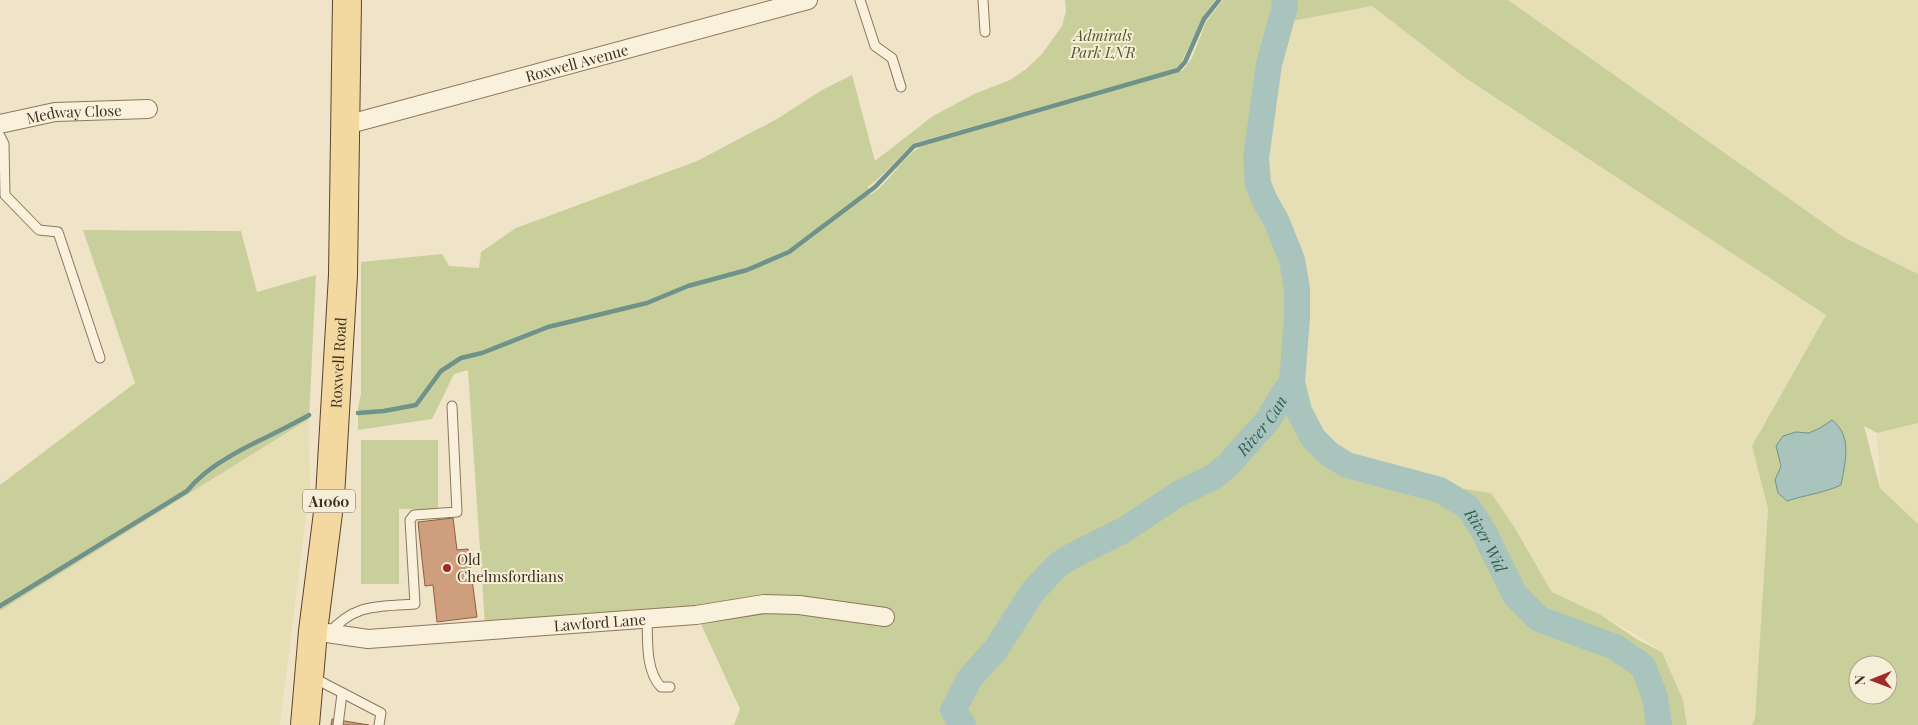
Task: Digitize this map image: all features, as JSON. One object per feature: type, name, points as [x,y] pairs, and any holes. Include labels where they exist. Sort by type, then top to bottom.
[{"type":"main road","name":"Roxwell Road","points":[[305,725],[309,676],[321,632],[344,275],[347,0]]},
{"type":"street","name":"Roxwell Avenue","points":[[346,125],[808,0]]},
{"type":"street","name":"Medway Close","points":[[0,124],[55,112],[148,109]]},
{"type":"street","name":"Lawford Lane","points":[[321,632],[368,639],[696,615],[764,604],[799,605],[885,617]]},
{"type":"lane","points":[[860,0],[876,46],[892,58],[901,87]]},
{"type":"lane","points":[[983,0],[985,32]]},
{"type":"lane","points":[[0,136],[4,144],[5,195],[39,230],[58,232],[100,358]]},
{"type":"lane","points":[[321,632],[352,613],[370,607],[415,604],[410,520],[414,515],[457,512],[452,406]]},
{"type":"lane","points":[[647,618],[652,670],[656,681],[661,686],[670,687]]},
{"type":"lane","points":[[309,676],[381,713],[379,725]]},
{"type":"lane","points":[[338,725],[342,694]]},
{"type":"shaded area","points":[[1508,0],[1918,0],[1918,274],[1845,238]]},
{"type":"shaded area","points":[[1372,6],[1464,77],[1826,315],[1752,446],[1768,509],[1755,718],[1752,725],[1687,725],[1683,700],[1662,652],[1601,615],[1552,592],[1513,525],[1491,493],[1440,485],[1347,459],[1332,448],[1303,408],[1301,385],[1305,310],[1304,282],[1299,254],[1266,177],[1265,149],[1269,105],[1276,68],[1292,21]]},
{"type":"shaded area","points":[[309,419],[310,485],[280,725],[0,725],[0,611]]},
{"type":"shaded area","points":[[1918,423],[1918,524],[1880,488],[1877,433]]},
{"type":"green space","name":"Admirals Park LNR","points":[[1065,0],[1215,0],[1203,17],[1180,65],[1175,69],[914,143],[868,187],[870,195],[884,184],[908,157],[922,146],[1182,71],[1192,58],[1206,22],[1223,0],[1275,0],[1272,17],[1292,20],[1295,0],[1508,0],[1845,238],[1918,274],[1918,423],[1877,433],[1864,426],[1880,488],[1918,524],[1918,725],[1752,725],[1755,718],[1768,509],[1752,446],[1826,315],[1464,77],[1372,6],[1292,21],[1277,68],[1267,117],[1265,159],[1267,178],[1272,196],[1296,248],[1303,281],[1304,327],[1300,387],[1301,401],[1305,413],[1328,444],[1338,453],[1352,461],[1428,481],[1491,493],[1513,525],[1552,592],[1601,615],[1638,640],[1662,652],[1683,700],[1687,725],[734,725],[740,709],[694,609],[485,625],[468,370],[454,374],[432,419],[358,430],[358,408],[361,394],[361,262],[442,254],[449,266],[479,268],[481,252],[516,228],[697,161],[777,119],[822,90],[852,75],[875,161],[933,116],[974,94],[1010,80],[1026,69],[1042,54],[1062,26],[1066,11]]},
{"type":"green space","points":[[83,230],[241,231],[257,292],[316,275],[309,419],[0,611],[0,485],[135,383]]},
{"type":"green space","points":[[361,440],[438,440],[438,509],[399,509],[399,584],[361,584]]},
{"type":"water","points":[[1832,420],[1839,426],[1845,442],[1846,450],[1841,485],[1787,501],[1778,493],[1775,480],[1781,466],[1776,446],[1783,436],[1796,432],[1809,433]]},
{"type":"building","name":"Old Chelmsfordians","points":[[453,518],[457,550],[468,549],[477,617],[437,622],[433,585],[425,586],[418,522]]},
{"type":"building","points":[[332,719],[369,725],[331,725]]},
{"type":"waterway","points":[[358,413],[384,411],[416,405],[441,371],[461,358],[482,353],[548,327],[647,303],[688,286],[747,270],[789,252],[875,187],[914,146],[1178,70],[1185,62],[1204,19],[1219,0]]},
{"type":"waterway","name":"River Can","points":[[963,725],[953,710],[970,678],[996,649],[1034,590],[1059,564],[1124,530],[1178,494],[1215,476],[1228,465],[1268,420],[1292,382],[1297,317],[1297,288],[1292,260],[1277,222],[1258,184],[1256,158],[1269,64],[1285,6],[1284,0]]},
{"type":"waterway","name":"River Wid","points":[[1292,382],[1299,411],[1313,438],[1329,454],[1347,465],[1440,490],[1468,507],[1483,530],[1515,595],[1539,619],[1615,647],[1643,666],[1655,697],[1659,725]]},
{"type":"waterway","points":[[0,606],[187,491],[216,465],[309,415]]},
{"type":"place","name":"Old Chelmsfordians","points":[[447,568]]}]
